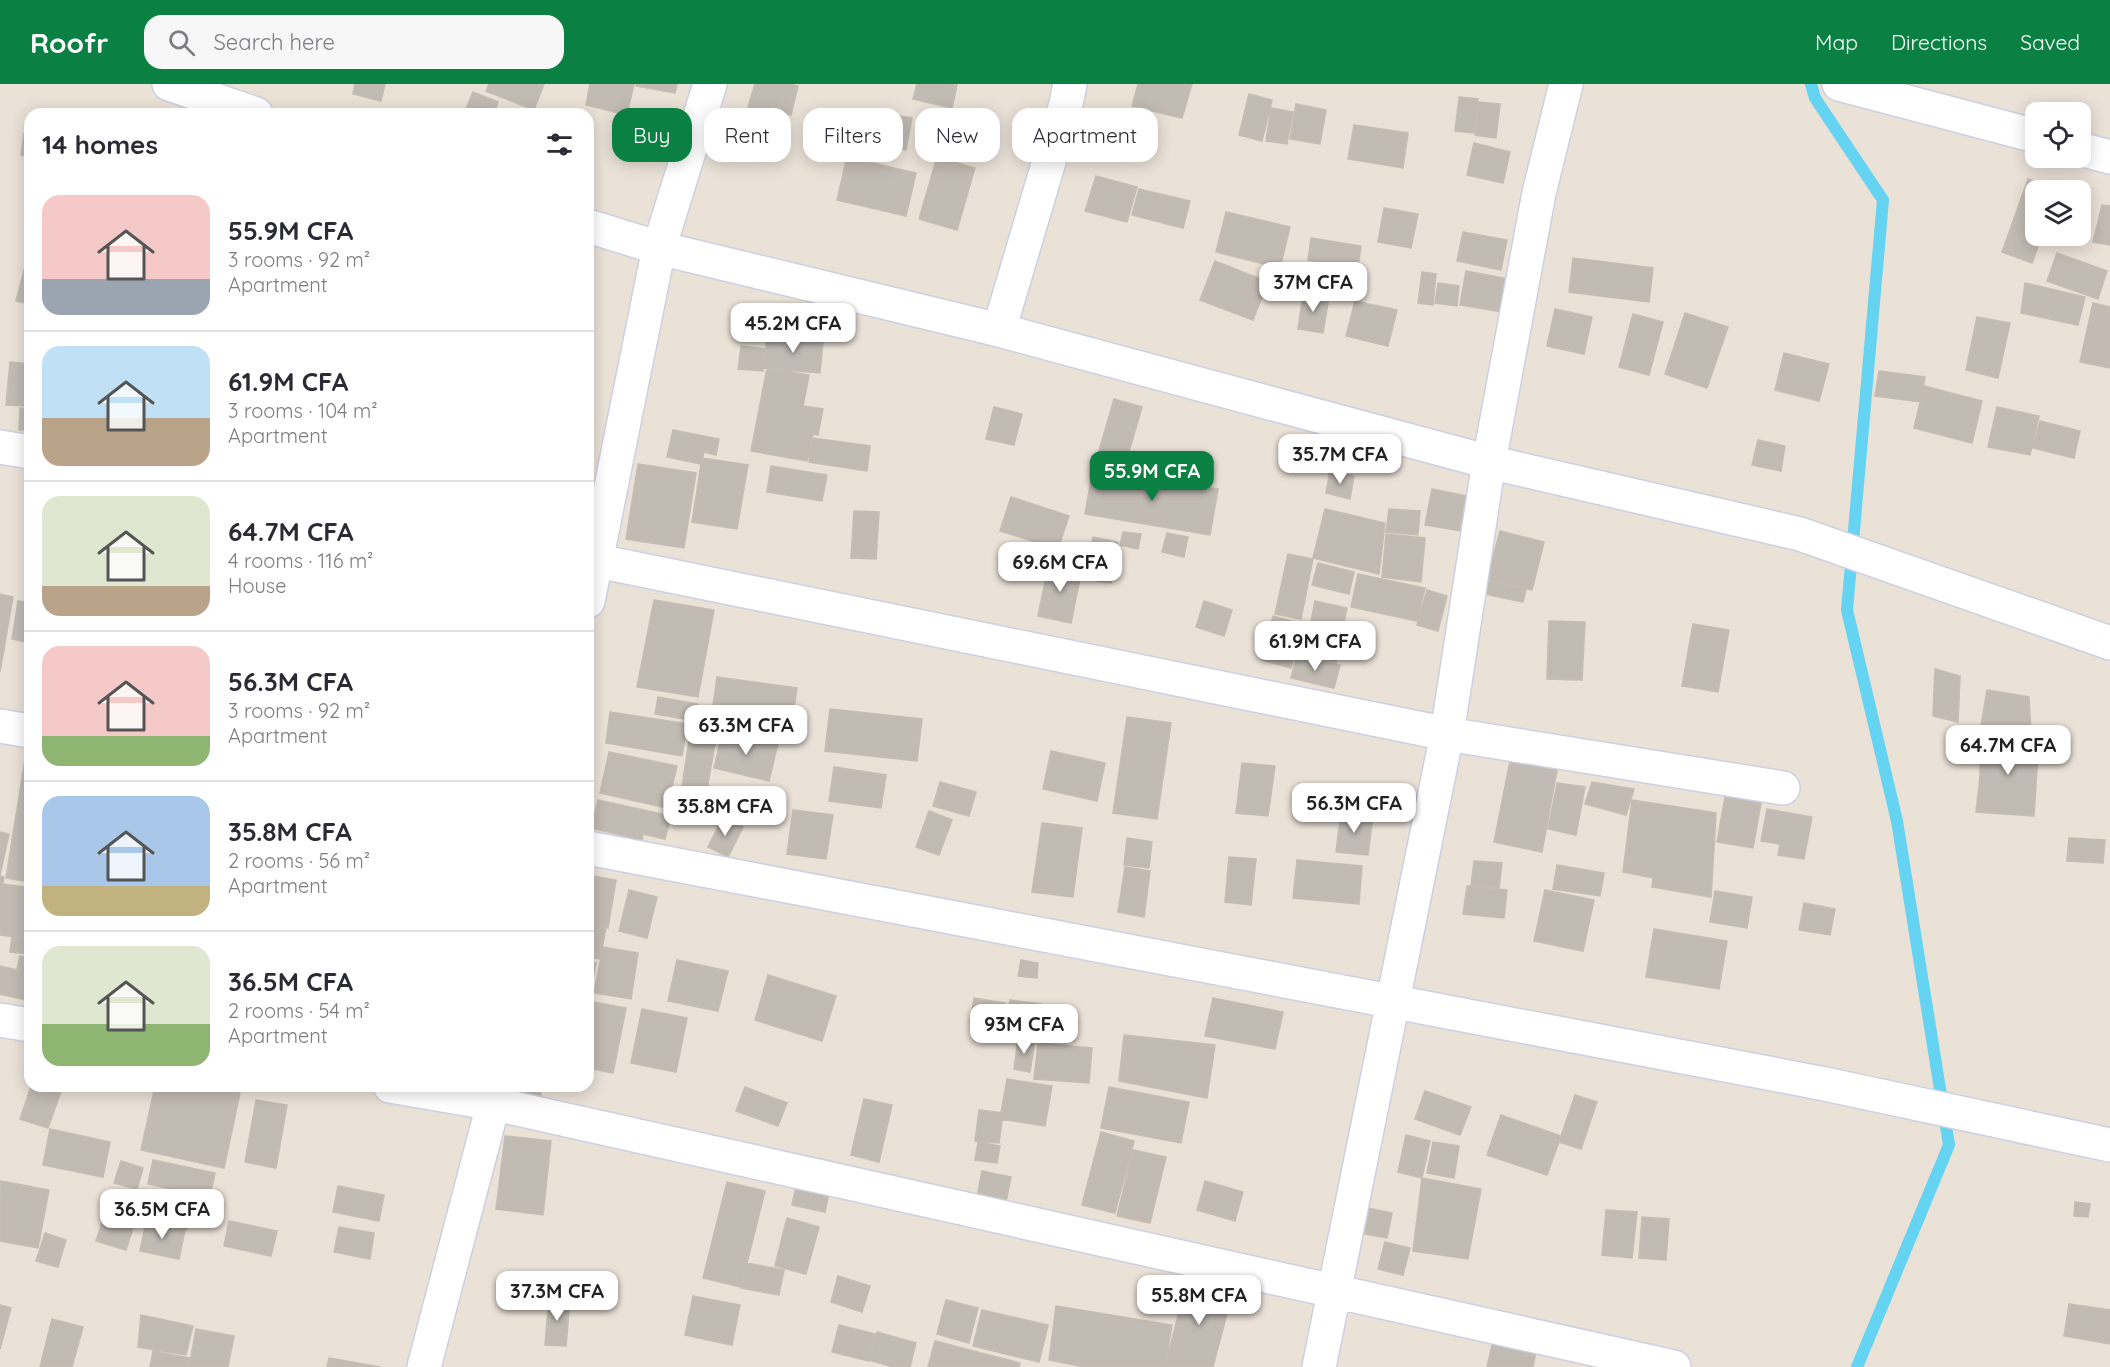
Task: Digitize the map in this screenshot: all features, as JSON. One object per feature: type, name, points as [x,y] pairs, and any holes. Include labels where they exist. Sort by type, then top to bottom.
[{"type":"street","points":[[169,84],[239,108]]},
{"type":"street","points":[[594,546],[658,248],[710,84]]},
{"type":"street","points":[[999,330],[1070,84]]},
{"type":"street","points":[[1319,1367],[1447,734],[1489,462],[1539,193],[1566,84]]},
{"type":"street","points":[[1839,84],[2025,133]]},
{"type":"street","points":[[2091,151],[2110,157]]},
{"type":"street","points":[[594,228],[658,248],[999,330],[1489,462],[1800,534],[2110,643]]},
{"type":"street","points":[[0,447],[24,451]]},
{"type":"street","points":[[594,561],[1447,734],[1783,788]]},
{"type":"street","points":[[0,726],[24,730]]},
{"type":"street","points":[[594,849],[1825,1084],[2110,1145]]},
{"type":"street","points":[[0,1020],[24,1024]]},
{"type":"street","points":[[461,1092],[497,1095],[1674,1367]]},
{"type":"street","points":[[424,1367],[497,1095]]},
{"type":"building","points":[[355,84],[385,84],[381,101],[353,94]]},
{"type":"building","points":[[489,84],[544,84],[535,108],[529,108],[486,91]]},
{"type":"building","points":[[590,84],[634,84],[629,108],[612,108],[612,111],[586,105]]},
{"type":"building","points":[[637,84],[677,84],[675,93],[636,86]]},
{"type":"building","points":[[755,84],[798,86],[791,115],[791,108],[748,107]]},
{"type":"building","points":[[917,84],[957,85],[952,108],[913,99]]},
{"type":"building","points":[[1138,84],[1192,84],[1182,118],[1158,112],[1158,108],[1132,106]]},
{"type":"building","points":[[473,92],[498,102],[496,108],[466,108]]},
{"type":"building","points":[[1249,94],[1272,100],[1262,141],[1239,135]]},
{"type":"building","points":[[1459,97],[1478,99],[1474,133],[1455,131]]},
{"type":"building","points":[[1479,102],[1500,104],[1496,138],[1475,135]]},
{"type":"building","points":[[1296,104],[1326,110],[1320,144],[1290,139]]},
{"type":"building","points":[[1271,108],[1293,112],[1287,144],[1266,141]]},
{"type":"building","points":[[903,117],[912,118],[906,150],[903,149]]},
{"type":"building","points":[[1354,125],[1408,133],[1403,168],[1348,159]]},
{"type":"building","points":[[24,133],[24,156],[21,155]]},
{"type":"building","points":[[1474,143],[1510,152],[1503,183],[1467,175]]},
{"type":"building","points":[[846,162],[869,162],[916,173],[906,216],[837,200]]},
{"type":"building","points":[[936,162],[954,162],[975,168],[957,230],[919,219]]},
{"type":"building","points":[[1096,176],[1137,187],[1127,222],[1085,211]]},
{"type":"building","points":[[2025,187],[2025,246],[2038,246],[2032,263],[2002,252]]},
{"type":"building","points":[[1139,189],[1190,201],[1183,228],[1132,215]]},
{"type":"building","points":[[2102,205],[2110,206],[2110,245],[2093,242]]},
{"type":"building","points":[[1384,208],[1418,214],[1411,248],[1378,242]]},
{"type":"building","points":[[1226,212],[1290,227],[1280,268],[1216,252]]},
{"type":"building","points":[[1463,232],[1507,240],[1501,270],[1457,261]]},
{"type":"building","points":[[1311,238],[1361,246],[1358,267],[1308,260]]},
{"type":"building","points":[[2057,253],[2107,271],[2098,299],[2047,281]]},
{"type":"building","points":[[1573,258],[1653,268],[1649,302],[1569,292]]},
{"type":"building","points":[[1215,261],[1268,282],[1253,320],[1200,300]]},
{"type":"building","points":[[24,270],[24,303],[16,301]]},
{"type":"building","points":[[1466,271],[1509,279],[1502,312],[1460,305]]},
{"type":"building","points":[[1422,272],[1436,274],[1433,305],[1418,303]]},
{"type":"building","points":[[1438,283],[1459,286],[1457,306],[1435,303]]},
{"type":"building","points":[[2025,283],[2085,297],[2078,325],[2021,313]]},
{"type":"building","points":[[1303,294],[1329,297],[1323,333],[1298,329]]},
{"type":"building","points":[[1355,301],[1397,310],[1388,346],[1346,336]]},
{"type":"building","points":[[2093,303],[2110,307],[2110,368],[2080,362]]},
{"type":"building","points":[[1555,309],[1592,317],[1584,354],[1547,346]]},
{"type":"building","points":[[1685,313],[1728,327],[1707,388],[1665,374]]},
{"type":"building","points":[[1633,314],[1663,322],[1649,375],[1619,367]]},
{"type":"building","points":[[1977,317],[2010,323],[1998,378],[1966,370]]},
{"type":"building","points":[[767,335],[823,341],[820,373],[764,368]]},
{"type":"building","points":[[741,346],[766,349],[763,371],[738,369]]},
{"type":"building","points":[[1784,353],[1829,364],[1819,401],[1775,390]]},
{"type":"building","points":[[10,362],[24,363],[24,406],[6,405]]},
{"type":"building","points":[[767,368],[809,375],[803,406],[823,409],[818,435],[813,434],[807,461],[751,451]]},
{"type":"building","points":[[1879,371],[1925,377],[1921,402],[1875,396]]},
{"type":"building","points":[[1924,386],[1982,401],[1972,443],[1914,428]]},
{"type":"building","points":[[1114,399],[1142,407],[1124,469],[1096,461]]},
{"type":"building","points":[[994,407],[1022,414],[1014,445],[986,439]]},
{"type":"building","points":[[1997,407],[2039,416],[2030,455],[1988,447]]},
{"type":"building","points":[[20,408],[24,408],[24,430],[19,430]]},
{"type":"building","points":[[2040,421],[2080,431],[2074,458],[2033,448]]},
{"type":"building","points":[[673,430],[719,439],[716,455],[704,452],[701,464],[667,457]]},
{"type":"building","points":[[812,438],[870,446],[867,471],[809,462]]},
{"type":"building","points":[[1758,440],[1785,446],[1781,471],[1752,465]]},
{"type":"building","points":[[702,458],[748,465],[737,529],[692,522]]},
{"type":"building","points":[[638,464],[696,473],[684,548],[626,539]]},
{"type":"building","points":[[771,466],[827,475],[822,501],[767,492]]},
{"type":"building","points":[[1093,468],[1218,489],[1210,535],[1085,514]]},
{"type":"building","points":[[1330,471],[1354,476],[1350,499],[1326,493]]},
{"type":"building","points":[[1432,489],[1467,496],[1461,531],[1425,525]]},
{"type":"building","points":[[1011,497],[1069,516],[1058,549],[1000,531]]},
{"type":"building","points":[[1325,509],[1385,523],[1379,574],[1313,558]]},
{"type":"building","points":[[1389,509],[1420,511],[1418,535],[1386,532]]},
{"type":"building","points":[[854,511],[879,512],[876,559],[851,558]]},
{"type":"building","points":[[1500,531],[1544,542],[1532,590],[1487,579]]},
{"type":"building","points":[[1123,532],[1141,534],[1138,549],[1120,545]]},
{"type":"building","points":[[1167,533],[1188,537],[1184,557],[1162,552]]},
{"type":"building","points":[[1386,534],[1425,538],[1421,582],[1382,577]]},
{"type":"building","points":[[1093,537],[1118,542],[1113,564],[1089,558]]},
{"type":"building","points":[[1288,554],[1313,559],[1301,619],[1275,614]]},
{"type":"building","points":[[1049,563],[1082,569],[1071,623],[1038,616]]},
{"type":"building","points":[[1318,563],[1354,572],[1349,594],[1312,585]]},
{"type":"building","points":[[1100,564],[1114,567],[1111,583],[1096,581]]},
{"type":"building","points":[[1358,574],[1425,588],[1417,621],[1351,607]]},
{"type":"building","points":[[1488,581],[1526,589],[1523,602],[1485,594]]},
{"type":"building","points":[[1427,590],[1447,596],[1438,631],[1417,625]]},
{"type":"building","points":[[0,594],[13,597],[0,672]]},
{"type":"building","points":[[654,600],[714,610],[698,697],[637,687]]},
{"type":"building","points":[[18,601],[24,602],[24,642],[12,639]]},
{"type":"building","points":[[1204,601],[1232,610],[1224,636],[1196,627]]},
{"type":"building","points":[[1315,601],[1347,608],[1336,662],[1304,656]]},
{"type":"building","points":[[1273,616],[1302,624],[1291,668],[1262,660]]},
{"type":"building","points":[[1549,621],[1585,622],[1582,680],[1547,679]]},
{"type":"building","points":[[1693,624],[1729,630],[1718,692],[1682,686]]},
{"type":"building","points":[[1297,655],[1340,665],[1334,688],[1291,678]]},
{"type":"building","points":[[1935,669],[1960,676],[1958,722],[1933,716]]},
{"type":"building","points":[[717,677],[797,688],[791,731],[711,720]]},
{"type":"building","points":[[1987,690],[2029,697],[2031,734],[1980,732]]},
{"type":"building","points":[[658,697],[698,704],[695,721],[655,714]]},
{"type":"building","points":[[830,709],[922,719],[917,761],[825,751]]},
{"type":"building","points":[[610,712],[687,724],[682,756],[606,743]]},
{"type":"building","points":[[1127,717],[1171,723],[1157,819],[1113,813]]},
{"type":"building","points":[[723,730],[778,743],[769,781],[714,768]]},
{"type":"building","points":[[690,734],[716,738],[707,790],[682,787]]},
{"type":"building","points":[[1980,737],[2039,738],[2034,816],[1976,812],[1980,776]]},
{"type":"building","points":[[1051,751],[1105,763],[1097,801],[1043,789]]},
{"type":"building","points":[[609,752],[677,766],[667,808],[600,793]]},
{"type":"building","points":[[1510,761],[1557,770],[1542,852],[1494,842]]},
{"type":"building","points":[[1242,763],[1275,766],[1268,816],[1236,813]]},
{"type":"building","points":[[24,766],[24,881],[6,878]]},
{"type":"building","points":[[834,767],[886,775],[881,808],[829,801]]},
{"type":"building","points":[[940,782],[976,792],[969,816],[933,806]]},
{"type":"building","points":[[1592,782],[1634,789],[1626,815],[1585,804]]},
{"type":"building","points":[[1557,783],[1585,787],[1576,835],[1548,829]]},
{"type":"building","points":[[1725,797],[1761,803],[1753,848],[1717,842]]},
{"type":"building","points":[[598,800],[671,816],[665,839],[643,834],[642,840],[594,829]]},
{"type":"building","points":[[1632,800],[1716,813],[1711,897],[1652,887],[1653,878],[1623,872]]},
{"type":"building","points":[[1767,809],[1812,817],[1804,859],[1778,855],[1780,844],[1761,841]]},
{"type":"building","points":[[793,810],[833,815],[826,859],[787,854]]},
{"type":"building","points":[[929,811],[952,820],[939,855],[916,847]]},
{"type":"building","points":[[1341,812],[1373,816],[1368,855],[1336,852]]},
{"type":"building","points":[[723,817],[743,827],[728,857],[708,847]]},
{"type":"building","points":[[1042,823],[1082,828],[1073,897],[1032,892]]},
{"type":"building","points":[[0,832],[9,834],[0,875]]},
{"type":"building","points":[[1127,838],[1152,842],[1149,868],[1124,865]]},
{"type":"building","points":[[2069,838],[2105,840],[2103,863],[2067,861]]},
{"type":"building","points":[[1229,857],[1256,859],[1251,905],[1225,902]]},
{"type":"building","points":[[1297,860],[1362,866],[1359,904],[1293,898]]},
{"type":"building","points":[[1474,861],[1502,863],[1499,888],[1471,886]]},
{"type":"building","points":[[1557,865],[1604,873],[1600,896],[1553,889]]},
{"type":"building","points":[[1125,867],[1150,871],[1144,917],[1118,912]]},
{"type":"building","points":[[0,876],[4,877],[3,884],[24,887],[24,938],[0,935]]},
{"type":"building","points":[[594,876],[616,880],[608,928],[594,925]]},
{"type":"building","points":[[1467,886],[1507,890],[1504,918],[1463,914]]},
{"type":"building","points":[[629,890],[657,897],[647,938],[619,931]]},
{"type":"building","points":[[1545,890],[1594,900],[1583,951],[1534,941]]},
{"type":"building","points":[[1715,891],[1752,897],[1747,928],[1710,922]]},
{"type":"building","points":[[1804,903],[1835,909],[1830,935],[1799,930]]},
{"type":"building","points":[[594,925],[606,927],[600,959],[594,958]]},
{"type":"building","points":[[1654,929],[1727,941],[1719,989],[1646,977]]},
{"type":"building","points":[[12,937],[24,938],[24,953],[10,952]]},
{"type":"building","points":[[603,947],[638,953],[631,999],[594,993]]},
{"type":"building","points":[[20,956],[24,957],[24,1000],[0,994],[0,966],[17,970]]},
{"type":"building","points":[[677,960],[728,971],[718,1011],[668,1001]]},
{"type":"building","points":[[1021,960],[1038,963],[1037,978],[1018,976]]},
{"type":"building","points":[[768,975],[836,996],[822,1041],[755,1020]]},
{"type":"building","points":[[974,998],[1005,1003],[1000,1027],[970,1022]]},
{"type":"building","points":[[1213,998],[1283,1012],[1275,1049],[1205,1036]]},
{"type":"building","points":[[1010,1000],[1041,1004],[1037,1039],[1005,1035]]},
{"type":"building","points":[[594,1002],[626,1008],[613,1073],[594,1069]]},
{"type":"building","points":[[642,1009],[687,1018],[676,1072],[631,1063]]},
{"type":"building","points":[[1124,1035],[1215,1045],[1207,1098],[1119,1081]]},
{"type":"building","points":[[1018,1039],[1035,1041],[1030,1072],[1014,1069]]},
{"type":"building","points":[[1038,1043],[1092,1048],[1089,1083],[1034,1079]]},
{"type":"building","points":[[1007,1079],[1052,1086],[1045,1126],[1000,1119]]},
{"type":"building","points":[[745,1087],[787,1103],[778,1126],[736,1111]]},
{"type":"building","points":[[1109,1087],[1189,1102],[1181,1143],[1101,1128]]},
{"type":"building","points":[[1425,1091],[1471,1107],[1460,1135],[1415,1119]]},
{"type":"building","points":[[29,1092],[61,1092],[48,1128],[20,1119]]},
{"type":"building","points":[[154,1092],[240,1093],[224,1168],[141,1150]]},
{"type":"building","points":[[504,1092],[541,1092],[541,1100],[503,1095]]},
{"type":"building","points":[[1575,1095],[1597,1102],[1581,1149],[1559,1142]]},
{"type":"building","points":[[864,1099],[892,1105],[879,1162],[851,1155]]},
{"type":"building","points":[[256,1100],[287,1105],[276,1168],[245,1162]]},
{"type":"building","points":[[979,1110],[1003,1113],[999,1143],[975,1141]]},
{"type":"building","points":[[1501,1115],[1561,1136],[1547,1175],[1487,1155]]},
{"type":"building","points":[[50,1129],[110,1142],[103,1177],[43,1165]]},
{"type":"building","points":[[1101,1132],[1134,1141],[1115,1213],[1082,1205]]},
{"type":"building","points":[[1406,1135],[1430,1141],[1422,1178],[1398,1172]]},
{"type":"building","points":[[505,1136],[551,1141],[543,1215],[496,1209]]},
{"type":"building","points":[[978,1142],[1000,1146],[997,1163],[975,1160]]},
{"type":"building","points":[[1433,1142],[1459,1146],[1454,1178],[1427,1173]]},
{"type":"building","points":[[1133,1150],[1166,1157],[1150,1223],[1117,1216]]},
{"type":"building","points":[[153,1160],[215,1173],[210,1197],[148,1184]]},
{"type":"building","points":[[121,1161],[143,1168],[137,1189],[114,1183]]},
{"type":"building","points":[[982,1171],[1011,1177],[1006,1202],[977,1197]]},
{"type":"building","points":[[1422,1178],[1481,1189],[1468,1259],[1413,1251]]},
{"type":"building","points":[[1,1181],[49,1190],[38,1248],[0,1241]]},
{"type":"building","points":[[1205,1181],[1243,1192],[1235,1221],[1197,1210]]},
{"type":"building","points":[[727,1182],[765,1191],[741,1287],[703,1278]]},
{"type":"building","points":[[338,1186],[384,1195],[379,1221],[333,1212]]},
{"type":"building","points":[[796,1186],[829,1193],[825,1212],[792,1205]]},
{"type":"building","points":[[148,1198],[191,1208],[187,1229],[143,1219]]},
{"type":"building","points":[[2075,1202],[2090,1204],[2088,1217],[2074,1216]]},
{"type":"building","points":[[1353,1205],[1392,1213],[1387,1238],[1348,1231]]},
{"type":"building","points":[[1606,1210],[1637,1212],[1632,1258],[1602,1255]]},
{"type":"building","points":[[104,1216],[134,1225],[126,1250],[96,1241]]},
{"type":"building","points":[[1642,1217],[1669,1219],[1666,1260],[1639,1258]]},
{"type":"building","points":[[787,1218],[819,1227],[806,1274],[775,1266]]},
{"type":"building","points":[[229,1221],[277,1231],[271,1256],[224,1246]]},
{"type":"building","points":[[146,1222],[185,1230],[179,1259],[140,1251]]},
{"type":"building","points":[[339,1227],[374,1233],[370,1259],[334,1252]]},
{"type":"building","points":[[45,1233],[66,1240],[58,1267],[36,1261]]},
{"type":"building","points":[[1385,1242],[1410,1248],[1403,1275],[1378,1269]]},
{"type":"building","points":[[746,1263],[784,1270],[779,1295],[741,1288]]},
{"type":"building","points":[[838,1276],[870,1286],[862,1312],[831,1302]]},
{"type":"building","points":[[1187,1280],[1233,1291],[1213,1367],[1165,1367]]},
{"type":"building","points":[[693,1296],[740,1305],[732,1345],[685,1335]]},
{"type":"building","points":[[549,1297],[570,1299],[566,1346],[545,1345]]},
{"type":"building","points":[[946,1300],[978,1308],[969,1343],[937,1334]]},
{"type":"building","points":[[2069,1304],[2110,1310],[2110,1344],[2064,1336]]},
{"type":"building","points":[[0,1305],[11,1308],[0,1349]]},
{"type":"building","points":[[1056,1306],[1172,1325],[1165,1367],[1084,1367],[1049,1360]]},
{"type":"building","points":[[982,1310],[1048,1325],[1039,1362],[973,1346]]},
{"type":"building","points":[[141,1315],[193,1326],[186,1355],[138,1347]]},
{"type":"building","points":[[52,1319],[83,1327],[72,1367],[40,1367]]},
{"type":"building","points":[[839,1325],[875,1334],[869,1361],[832,1352]]},
{"type":"building","points":[[196,1329],[234,1336],[228,1367],[189,1367]]},
{"type":"building","points":[[877,1332],[916,1343],[910,1367],[893,1367],[869,1360]]},
{"type":"building","points":[[1495,1332],[1538,1341],[1533,1367],[1487,1367]]},
{"type":"building","points":[[935,1341],[1020,1363],[1019,1367],[928,1367]]},
{"type":"building","points":[[153,1351],[190,1358],[188,1367],[150,1367]]},
{"type":"building","points":[[329,1358],[380,1367],[327,1367]]},
{"type":"waterway","points":[[1811,84],[1815,98],[1883,200],[1847,610],[1897,821],[1949,1145],[1857,1367]]}]
